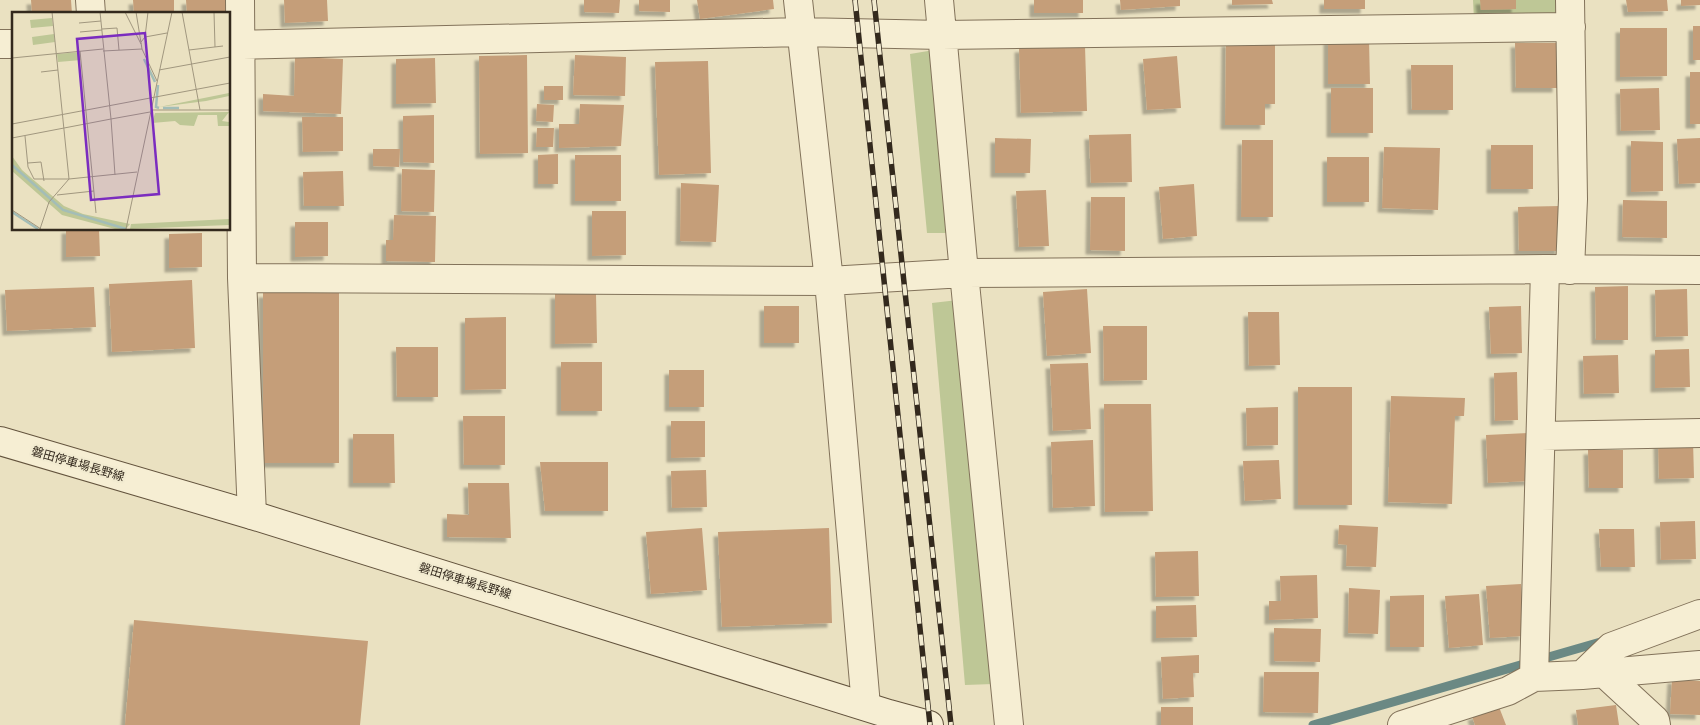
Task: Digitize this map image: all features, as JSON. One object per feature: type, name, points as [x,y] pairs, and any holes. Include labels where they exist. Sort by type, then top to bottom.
[{"type":"street","points":[[240,0],[234,45],[252,514]]},
{"type":"street","points":[[798,0],[829,281],[881,715]]},
{"type":"street","points":[[939,0],[1009,725]]},
{"type":"street","points":[[1534,677],[1541,436],[1558,270],[1572,200],[1570,0]]},
{"type":"street","points":[[234,45],[801,32],[942,35],[1571,27]]},
{"type":"street","points":[[242,278],[829,281],[964,273],[1700,270]]},
{"type":"street","points":[[1541,436],[1700,433]]},
{"type":"street","name":"磐田停車場長野線","points":[[0,441],[252,514],[881,715],[929,725]]},
{"type":"street","points":[[1593,674],[1611,647],[1700,614]]},
{"type":"street","points":[[1402,725],[1508,691],[1534,677],[1700,665]]},
{"type":"street","points":[[1593,674],[1663,723]]},
{"type":"green space","points":[[1473,0],[1557,0],[1558,18],[1474,20]]},
{"type":"green space","points":[[934,50],[949,233],[927,233],[910,54]]},
{"type":"green space","points":[[958,300],[993,684],[965,685],[932,303]]},
{"type":"building","points":[[31,0],[71,0],[72,12],[32,12]]},
{"type":"building","points":[[133,0],[174,0],[174,12],[134,12]]},
{"type":"building","points":[[186,0],[227,0],[228,12],[187,12]]},
{"type":"building","points":[[284,0],[327,0],[328,21],[285,23]]},
{"type":"building","points":[[584,0],[620,0],[619,13],[584,12]]},
{"type":"building","points":[[639,0],[670,0],[670,12],[639,11]]},
{"type":"building","points":[[697,0],[773,0],[774,9],[700,19]]},
{"type":"building","points":[[1034,0],[1083,0],[1083,13],[1034,13]]},
{"type":"building","points":[[1120,0],[1180,0],[1180,6],[1121,10]]},
{"type":"building","points":[[1232,0],[1272,0],[1273,4],[1232,5]]},
{"type":"building","points":[[1324,0],[1365,0],[1365,9],[1324,9]]},
{"type":"building","points":[[1480,0],[1516,0],[1516,9],[1481,10]]},
{"type":"building","points":[[1626,0],[1667,0],[1668,11],[1628,12]]},
{"type":"building","points":[[1681,0],[1700,0],[1700,5],[1681,6]]},
{"type":"building","points":[[1693,26],[1700,26],[1700,60],[1693,60]]},
{"type":"building","points":[[1620,28],[1667,28],[1667,76],[1620,77]]},
{"type":"building","points":[[1328,39],[1369,39],[1370,84],[1328,84]]},
{"type":"building","points":[[1226,42],[1275,43],[1275,104],[1265,104],[1265,125],[1225,125]]},
{"type":"building","points":[[1515,43],[1557,43],[1557,88],[1516,88]]},
{"type":"building","points":[[1085,46],[1087,111],[1021,113],[1019,48]]},
{"type":"building","points":[[527,55],[528,153],[480,154],[479,56]]},
{"type":"building","points":[[575,55],[626,57],[625,96],[573,95]]},
{"type":"building","points":[[1177,56],[1181,108],[1147,110],[1143,59]]},
{"type":"building","points":[[295,57],[343,59],[341,114],[263,111],[263,94],[294,96]]},
{"type":"building","points":[[435,58],[436,103],[396,104],[396,59]]},
{"type":"building","points":[[708,61],[711,173],[659,175],[655,62]]},
{"type":"building","points":[[1411,65],[1453,65],[1453,110],[1412,110]]},
{"type":"building","points":[[1690,72],[1700,72],[1700,124],[1690,124]]},
{"type":"building","points":[[544,86],[563,86],[563,100],[544,100]]},
{"type":"building","points":[[1331,88],[1373,88],[1373,133],[1331,133]]},
{"type":"building","points":[[1659,88],[1660,130],[1621,131],[1620,89]]},
{"type":"building","points":[[537,104],[554,105],[553,122],[536,121]]},
{"type":"building","points":[[580,104],[624,105],[621,146],[559,148],[559,124],[579,124]]},
{"type":"building","points":[[434,115],[434,163],[403,162],[403,116]]},
{"type":"building","points":[[302,117],[343,117],[343,151],[303,152]]},
{"type":"building","points":[[537,128],[554,128],[553,147],[536,147]]},
{"type":"building","points":[[1131,134],[1132,182],[1091,183],[1089,135]]},
{"type":"building","points":[[995,138],[1031,139],[1030,173],[995,173]]},
{"type":"building","points":[[1700,138],[1700,183],[1679,184],[1677,139]]},
{"type":"building","points":[[1242,140],[1273,140],[1273,217],[1241,217]]},
{"type":"building","points":[[1631,141],[1663,142],[1663,191],[1631,192]]},
{"type":"building","points":[[1491,145],[1533,145],[1533,189],[1491,189]]},
{"type":"building","points":[[1384,147],[1440,148],[1438,210],[1382,208]]},
{"type":"building","points":[[373,149],[400,149],[399,167],[373,166]]},
{"type":"building","points":[[558,154],[558,184],[538,184],[538,155]]},
{"type":"building","points":[[575,155],[621,155],[621,201],[575,201]]},
{"type":"building","points":[[1327,157],[1369,157],[1369,202],[1327,202]]},
{"type":"building","points":[[402,169],[435,170],[434,212],[401,211]]},
{"type":"building","points":[[343,171],[344,206],[304,206],[303,172]]},
{"type":"building","points":[[681,183],[719,185],[716,242],[680,241]]},
{"type":"building","points":[[1194,184],[1197,236],[1163,239],[1159,187]]},
{"type":"building","points":[[1046,190],[1049,246],[1019,247],[1016,191]]},
{"type":"building","points":[[1091,197],[1125,197],[1125,251],[1090,250]]},
{"type":"building","points":[[1623,200],[1667,201],[1667,238],[1622,237]]},
{"type":"building","points":[[1560,206],[1560,251],[1519,251],[1518,207]]},
{"type":"building","points":[[592,211],[626,211],[626,255],[592,256]]},
{"type":"building","points":[[394,215],[436,216],[435,262],[386,261],[386,240],[393,240]]},
{"type":"building","points":[[295,222],[328,222],[328,256],[295,257]]},
{"type":"building","points":[[66,230],[99,230],[100,256],[66,257]]},
{"type":"building","points":[[202,233],[202,267],[169,268],[169,234]]},
{"type":"building","points":[[192,280],[195,348],[112,352],[109,284]]},
{"type":"building","points":[[1628,286],[1628,340],[1596,340],[1595,287]]},
{"type":"building","points":[[94,287],[96,327],[7,331],[5,290]]},
{"type":"building","points":[[1087,289],[1091,353],[1047,356],[1043,292]]},
{"type":"building","points":[[1687,289],[1688,336],[1656,337],[1655,290]]},
{"type":"building","points":[[263,293],[339,293],[339,463],[263,463]]},
{"type":"building","points":[[555,294],[596,294],[597,343],[555,344]]},
{"type":"building","points":[[764,306],[799,306],[799,343],[764,343]]},
{"type":"building","points":[[1521,306],[1522,353],[1491,354],[1489,307]]},
{"type":"building","points":[[1248,312],[1279,312],[1280,365],[1249,366]]},
{"type":"building","points":[[506,317],[506,389],[465,390],[465,318]]},
{"type":"building","points":[[1103,326],[1147,326],[1147,380],[1104,381]]},
{"type":"building","points":[[396,347],[438,347],[438,397],[397,397]]},
{"type":"building","points":[[1689,349],[1690,387],[1655,388],[1655,350]]},
{"type":"building","points":[[1618,355],[1619,393],[1584,394],[1583,356]]},
{"type":"building","points":[[561,362],[602,362],[602,411],[561,411]]},
{"type":"building","points":[[1088,363],[1091,429],[1053,431],[1050,364]]},
{"type":"building","points":[[669,370],[704,370],[704,407],[669,407]]},
{"type":"building","points":[[1517,372],[1518,420],[1495,421],[1494,373]]},
{"type":"building","points":[[1298,387],[1352,387],[1352,505],[1298,505]]},
{"type":"building","points":[[1391,396],[1465,398],[1464,416],[1455,416],[1452,504],[1388,502]]},
{"type":"building","points":[[1104,404],[1151,404],[1153,511],[1105,512]]},
{"type":"building","points":[[1278,407],[1278,445],[1247,446],[1246,408]]},
{"type":"building","points":[[463,416],[505,416],[505,465],[464,465]]},
{"type":"building","points":[[671,421],[705,421],[705,457],[671,458]]},
{"type":"building","points":[[1528,433],[1530,481],[1488,483],[1486,435]]},
{"type":"building","points":[[353,434],[394,434],[395,483],[353,483]]},
{"type":"building","points":[[1093,440],[1095,506],[1053,508],[1051,442]]},
{"type":"building","points":[[1693,440],[1694,478],[1659,479],[1658,441]]},
{"type":"building","points":[[1588,450],[1623,450],[1623,488],[1589,488]]},
{"type":"building","points":[[1279,460],[1281,499],[1245,501],[1243,461]]},
{"type":"building","points":[[540,462],[608,462],[608,511],[545,511]]},
{"type":"building","points":[[706,470],[707,507],[672,508],[671,471]]},
{"type":"building","points":[[468,483],[509,483],[511,538],[447,537],[447,514],[469,515]]},
{"type":"building","points":[[1695,521],[1696,559],[1661,560],[1660,522]]},
{"type":"building","points":[[1339,525],[1378,527],[1376,567],[1346,566],[1347,545],[1338,544]]},
{"type":"building","points":[[702,528],[707,590],[651,594],[646,532]]},
{"type":"building","points":[[829,528],[832,623],[722,627],[718,532]]},
{"type":"building","points":[[1599,529],[1634,529],[1635,567],[1601,567]]},
{"type":"building","points":[[1198,551],[1199,596],[1156,597],[1155,552]]},
{"type":"building","points":[[1317,575],[1318,618],[1269,620],[1269,601],[1281,601],[1280,576]]},
{"type":"building","points":[[1521,584],[1524,636],[1490,638],[1486,586]]},
{"type":"building","points":[[1349,588],[1380,590],[1378,634],[1348,633]]},
{"type":"building","points":[[1479,594],[1483,645],[1449,648],[1445,596]]},
{"type":"building","points":[[1424,595],[1424,647],[1390,647],[1390,596]]},
{"type":"building","points":[[1196,605],[1197,637],[1156,638],[1156,606]]},
{"type":"building","points":[[134,620],[368,641],[360,725],[125,725]]},
{"type":"building","points":[[1274,628],[1321,629],[1320,662],[1274,661]]},
{"type":"building","points":[[1199,655],[1199,673],[1193,673],[1194,697],[1163,699],[1161,657]]},
{"type":"building","points":[[1264,672],[1319,672],[1318,713],[1263,712]]},
{"type":"building","points":[[1672,679],[1700,681],[1700,715],[1670,714]]},
{"type":"building","points":[[1616,705],[1619,725],[1578,725],[1576,710]]},
{"type":"building","points":[[1161,707],[1193,707],[1193,725],[1161,725]]},
{"type":"building","points":[[1499,707],[1506,725],[1475,725],[1472,716]]},
{"type":"waterway","points":[[1313,725],[1604,641]]},
{"type":"railway","points":[[855,0],[930,725]]},
{"type":"railway","points":[[874,0],[951,725]]}]
